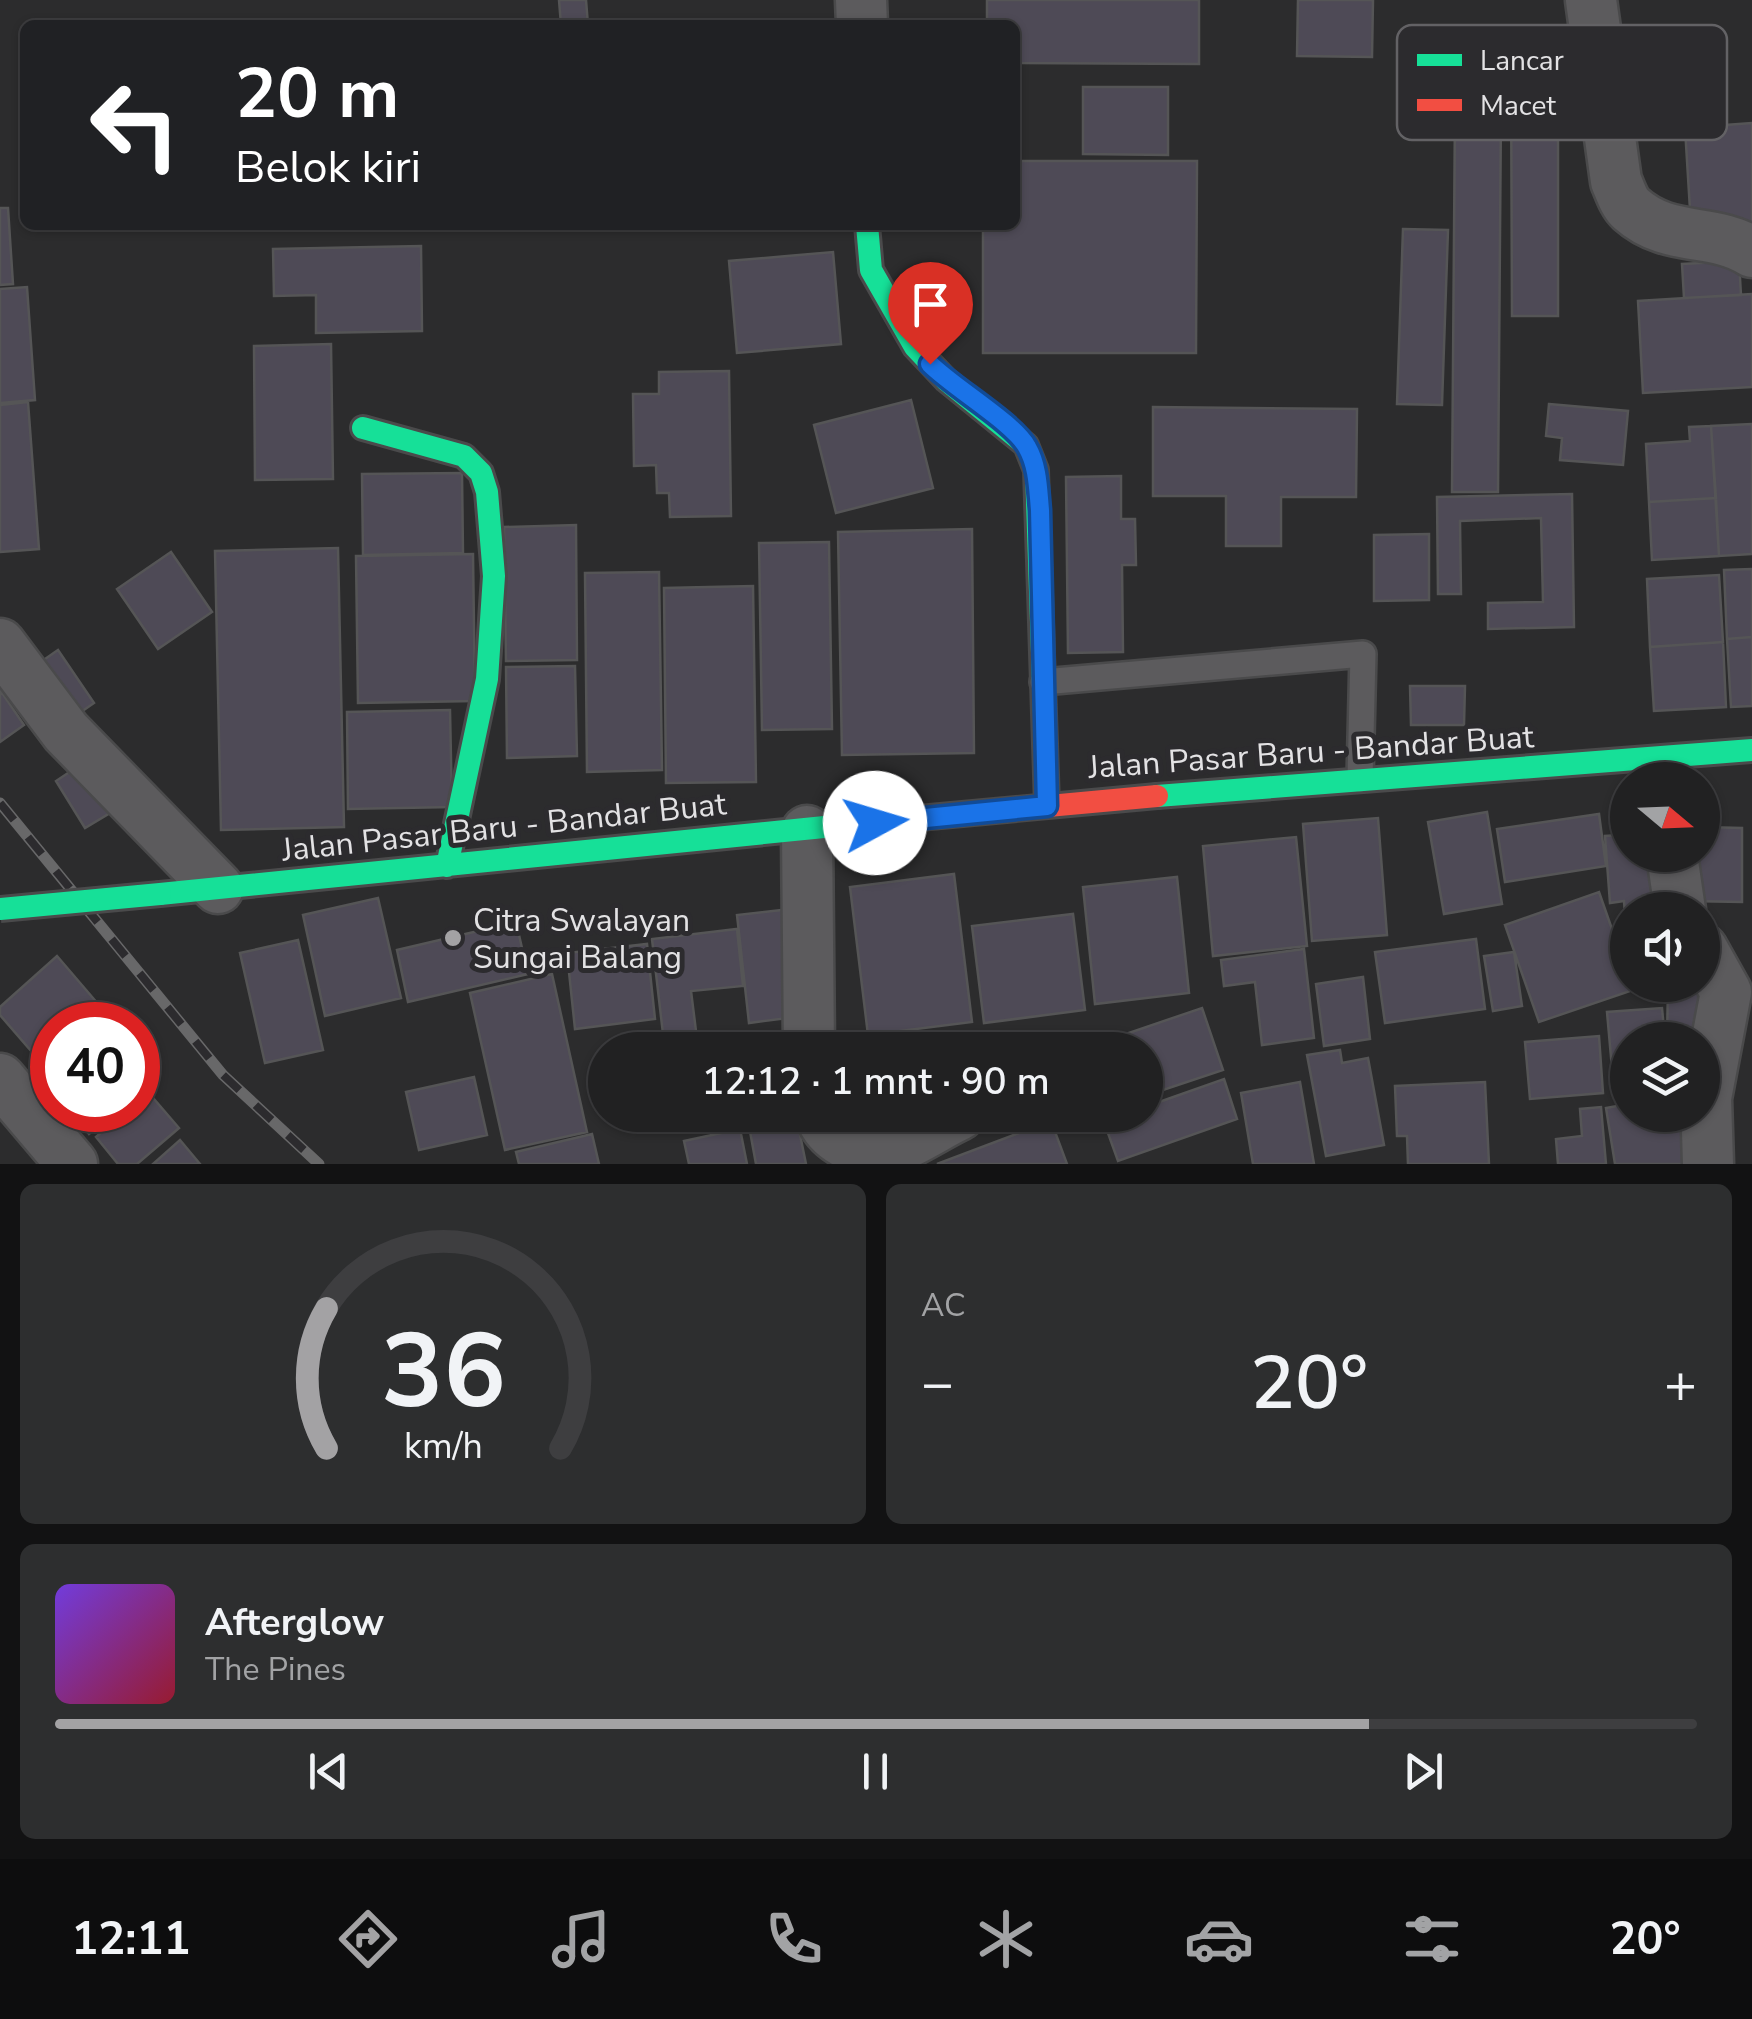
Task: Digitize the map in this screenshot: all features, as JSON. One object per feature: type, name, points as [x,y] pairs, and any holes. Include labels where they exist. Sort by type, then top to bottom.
[{"type":"street","points":[[1591,0],[1594,25]]},
{"type":"street","points":[[1610,140],[1616,181],[1629,208],[1673,233],[1720,237],[1752,252]]},
{"type":"street","points":[[868,230],[872,270],[915,348],[946,380],[1026,445],[1036,470],[1047,806]]},
{"type":"street","points":[[363,428],[464,456],[481,472],[487,492],[494,576],[487,678],[447,866]]},
{"type":"street","points":[[0,644],[66,732],[218,888]]},
{"type":"street","name":"Jalan Pasar Baru - Bandar Buat","points":[[1693,762],[1752,750]]},
{"type":"street","name":"Jalan Pasar Baru - Bandar Buat","points":[[0,909],[1360,779],[1610,771]]},
{"type":"street","points":[[806,830],[809,1032]]},
{"type":"street","points":[[1708,1164],[1706,1098],[1726,992],[1720,981]]},
{"type":"street","points":[[0,1079],[72,1164]]},
{"type":"street","points":[[834,1132],[841,1141],[865,1150],[889,1150],[924,1132]]},
{"type":"lane","points":[[1043,682],[1363,654],[1360,779]]},
{"type":"building","points":[[559,0],[586,0],[588,20],[561,20]]},
{"type":"building","points":[[987,0],[1199,0],[1199,64],[1020,63],[1020,20],[987,20]]},
{"type":"building","points":[[1298,0],[1373,0],[1372,57],[1297,56]]},
{"type":"building","points":[[1083,87],[1168,87],[1168,155],[1083,154]]},
{"type":"building","points":[[1752,123],[1752,223],[1691,226],[1686,140],[1727,140],[1727,125]]},
{"type":"building","points":[[1455,140],[1501,140],[1498,492],[1452,492]]},
{"type":"building","points":[[1511,140],[1558,140],[1558,316],[1512,316]]},
{"type":"building","points":[[1020,161],[1197,161],[1196,353],[983,353],[983,230],[1020,230]]},
{"type":"building","points":[[0,208],[8,208],[13,284],[0,285]]},
{"type":"building","points":[[1403,229],[1448,230],[1442,405],[1397,404]]},
{"type":"building","points":[[421,246],[422,331],[316,333],[316,295],[274,296],[273,249]]},
{"type":"building","points":[[833,252],[841,344],[737,353],[729,261]]},
{"type":"building","points":[[1739,261],[1741,295],[1684,298],[1682,264]]},
{"type":"building","points":[[27,287],[35,400],[0,403],[0,289]]},
{"type":"building","points":[[1752,294],[1752,387],[1643,393],[1638,301]]},
{"type":"building","points":[[331,344],[333,479],[255,480],[254,346]]},
{"type":"building","points":[[729,371],[731,516],[670,517],[669,493],[657,493],[656,465],[634,466],[633,394],[659,394],[659,372]]},
{"type":"building","points":[[911,400],[933,488],[836,513],[814,425]]},
{"type":"building","points":[[28,402],[39,549],[0,552],[0,405]]},
{"type":"building","points":[[1549,404],[1628,411],[1623,465],[1560,460],[1562,438],[1546,436]]},
{"type":"building","points":[[1153,407],[1357,409],[1356,497],[1281,497],[1281,546],[1226,546],[1226,496],[1153,496]]},
{"type":"building","points":[[1752,424],[1752,554],[1719,556],[1711,426]]},
{"type":"building","points":[[1711,426],[1716,498],[1649,502],[1646,444],[1690,441],[1689,427]]},
{"type":"building","points":[[462,473],[463,553],[363,555],[362,474]]},
{"type":"building","points":[[1121,476],[1121,519],[1135,519],[1136,565],[1122,565],[1123,652],[1068,653],[1066,477]]},
{"type":"building","points":[[1572,494],[1574,627],[1488,629],[1488,603],[1543,602],[1541,518],[1460,521],[1461,594],[1438,594],[1437,497]]},
{"type":"building","points":[[1716,498],[1719,556],[1652,560],[1649,502]]},
{"type":"building","points":[[576,525],[577,660],[506,661],[504,527]]},
{"type":"building","points":[[972,529],[974,753],[842,755],[838,532]]},
{"type":"building","points":[[1429,534],[1429,600],[1374,601],[1374,535]]},
{"type":"building","points":[[829,542],[832,729],[762,730],[759,543]]},
{"type":"building","points":[[338,548],[344,827],[221,830],[215,551]]},
{"type":"building","points":[[171,552],[212,612],[158,649],[117,589]]},
{"type":"building","points":[[473,554],[475,701],[358,703],[356,556]]},
{"type":"building","points":[[1752,569],[1752,637],[1727,639],[1724,570]]},
{"type":"building","points":[[659,572],[662,770],[587,772],[585,573]]},
{"type":"building","points":[[1719,575],[1723,642],[1650,647],[1647,579]]},
{"type":"building","points":[[753,586],[756,782],[666,783],[664,588]]},
{"type":"building","points":[[1752,637],[1752,706],[1731,707],[1727,639]]},
{"type":"building","points":[[1723,642],[1726,707],[1654,711],[1650,647]]},
{"type":"building","points":[[58,650],[94,703],[68,721],[32,668]]},
{"type":"building","points":[[575,666],[577,756],[507,758],[506,667]]},
{"type":"building","points":[[1410,686],[1465,686],[1464,725],[1411,725]]},
{"type":"building","points":[[0,690],[24,725],[0,742]]},
{"type":"building","points":[[450,710],[452,807],[348,809],[347,712]]},
{"type":"building","points":[[80,765],[110,813],[85,828],[56,781]]},
{"type":"building","points":[[1487,812],[1502,904],[1444,914],[1428,822]]},
{"type":"building","points":[[1599,814],[1606,866],[1505,882],[1497,829]]},
{"type":"building","points":[[1378,818],[1387,935],[1312,941],[1303,824]]},
{"type":"building","points":[[1720,827],[1742,828],[1742,902],[1720,902],[1720,892],[1687,892],[1687,872],[1720,872]]},
{"type":"building","points":[[1605,836],[1610,836],[1610,872],[1658,872],[1659,892],[1610,892],[1610,903]]},
{"type":"building","points":[[1296,837],[1307,946],[1213,956],[1203,846]]},
{"type":"building","points":[[954,874],[972,1022],[868,1032],[850,887]]},
{"type":"building","points":[[1177,877],[1189,993],[1095,1004],[1083,887]]},
{"type":"building","points":[[1599,892],[1610,923],[1610,998],[1539,1022],[1505,925]]},
{"type":"building","points":[[378,898],[401,998],[325,1016],[303,915]]},
{"type":"building","points":[[791,909],[804,1016],[749,1023],[737,915]]},
{"type":"building","points":[[1073,914],[1085,1010],[984,1023],[972,926]]},
{"type":"building","points":[[516,922],[528,974],[408,1002],[397,950]]},
{"type":"building","points":[[737,929],[743,986],[691,991],[696,1031],[663,1032],[652,939]]},
{"type":"building","points":[[1476,939],[1485,1009],[1385,1023],[1375,952]]},
{"type":"building","points":[[298,940],[323,1050],[265,1063],[240,953]]},
{"type":"building","points":[[647,944],[655,1019],[575,1029],[567,953]]},
{"type":"building","points":[[1304,949],[1314,1038],[1262,1045],[1255,982],[1224,986],[1221,960]]},
{"type":"building","points":[[1514,952],[1522,1006],[1493,1011],[1484,956]]},
{"type":"building","points":[[57,956],[96,1002],[30,1002],[30,1050],[0,1015],[0,1007]]},
{"type":"building","points":[[552,974],[587,1132],[505,1150],[470,993]]},
{"type":"building","points":[[1363,977],[1370,1039],[1324,1046],[1316,984]]},
{"type":"building","points":[[1668,1002],[1702,1002],[1702,1022],[1667,1022]]},
{"type":"building","points":[[1202,1008],[1223,1070],[1163,1090],[1163,1032],[1132,1032]]},
{"type":"building","points":[[1662,1008],[1663,1022],[1610,1022],[1610,1046],[1607,1012]]},
{"type":"building","points":[[1599,1036],[1603,1093],[1530,1099],[1525,1042]]},
{"type":"building","points":[[1340,1050],[1342,1063],[1368,1058],[1384,1145],[1326,1156],[1307,1055]]},
{"type":"building","points":[[474,1077],[487,1135],[419,1150],[406,1092]]},
{"type":"building","points":[[1224,1079],[1237,1119],[1118,1161],[1108,1132],[1163,1132],[1163,1101]]},
{"type":"building","points":[[1300,1082],[1314,1164],[1253,1164],[1241,1093]]},
{"type":"building","points":[[1485,1082],[1489,1164],[1408,1164],[1407,1136],[1397,1136],[1395,1086]]},
{"type":"building","points":[[160,1106],[179,1128],[137,1164],[118,1164],[96,1137],[102,1132],[160,1132]]},
{"type":"building","points":[[1601,1107],[1606,1164],[1558,1164],[1556,1139],[1582,1136],[1580,1109]]},
{"type":"building","points":[[1610,1107],[1610,1132],[1689,1132],[1694,1164],[1615,1164],[1606,1108]]},
{"type":"building","points":[[741,1132],[747,1164],[689,1164],[684,1141]]},
{"type":"building","points":[[750,1132],[799,1132],[806,1164],[756,1164]]},
{"type":"building","points":[[1022,1132],[1055,1132],[1067,1164],[937,1164]]},
{"type":"building","points":[[592,1134],[599,1164],[519,1164],[516,1152]]},
{"type":"building","points":[[180,1140],[200,1164],[153,1164]]},
{"type":"railway","points":[[0,803],[223,1075],[319,1164]]},
{"type":"traffic: fast","points":[[867,230],[871,270],[915,347],[946,380],[1026,445],[1036,470],[1047,805]]},
{"type":"traffic: fast","points":[[363,428],[464,456],[481,473],[487,492],[494,576],[487,679],[447,866]]},
{"type":"traffic: fast","points":[[1157,796],[1752,750]]},
{"type":"traffic: fast","points":[[160,894],[854,824]]},
{"type":"traffic: fast","points":[[0,909],[160,894]]},
{"type":"traffic: jam","points":[[854,824],[1157,796]]},
{"type":"place","name":"Citra Swalayan Sungai Balang","points":[[453,938]]},
{"type":"route","points":[[875,823],[1047,806],[1036,470],[1026,445],[930,364]]}]
